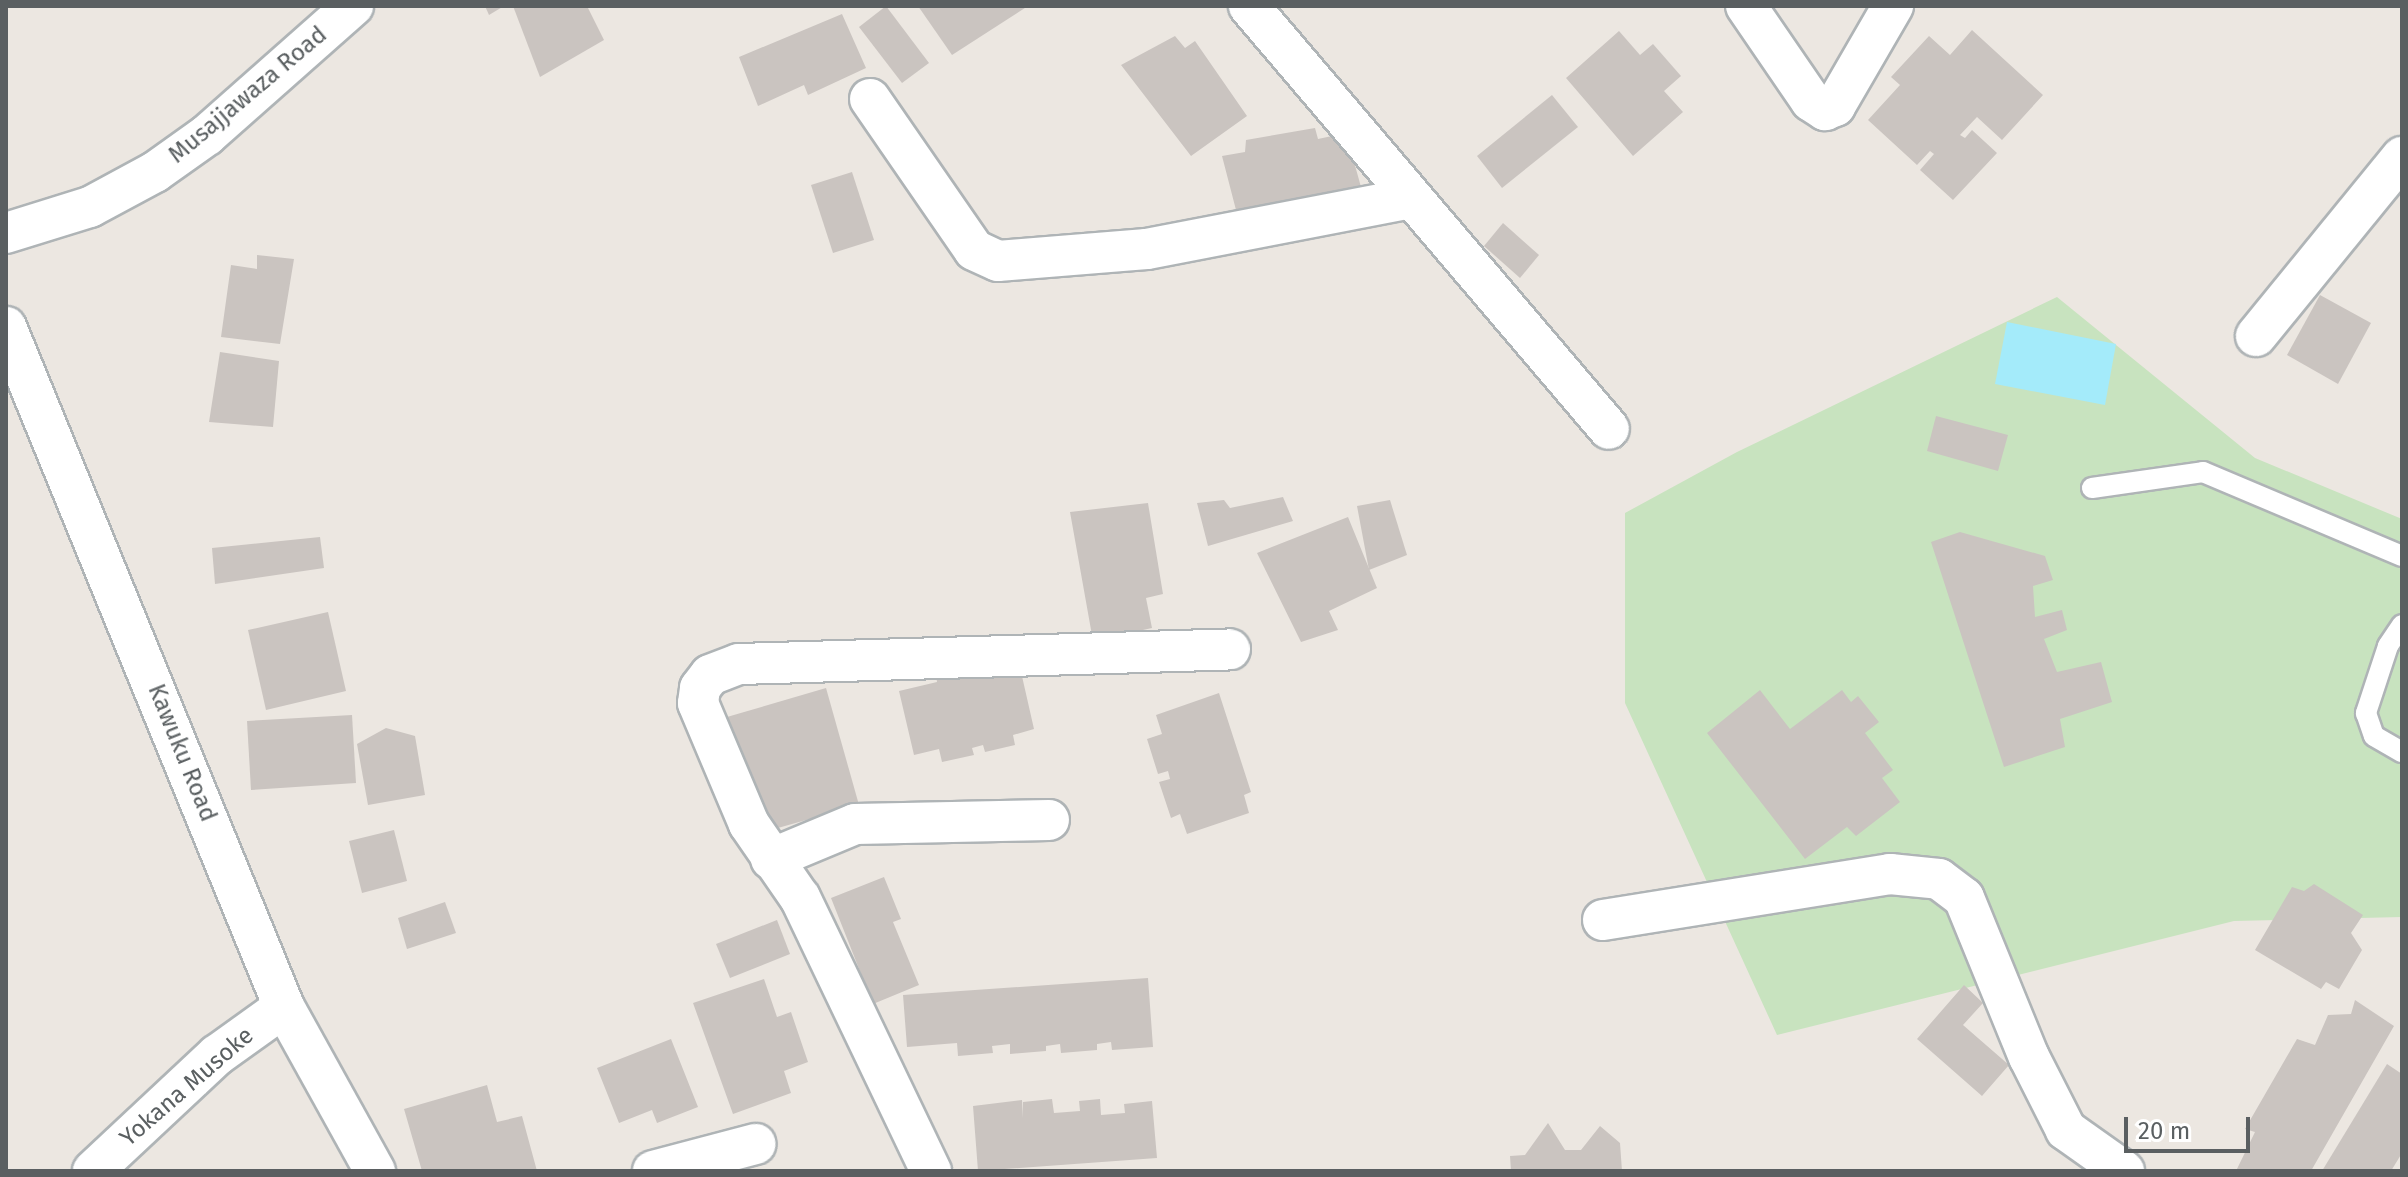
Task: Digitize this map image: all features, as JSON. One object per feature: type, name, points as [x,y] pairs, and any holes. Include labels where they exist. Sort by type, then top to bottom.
[{"type":"street","name":"Musajjawaza Road","points":[[6,233],[90,207],[155,172],[207,135],[353,6]]},
{"type":"street","points":[[1249,6],[1609,429]]},
{"type":"street","points":[[1746,6],[1811,101],[1825,110],[1835,106],[1893,6]]},
{"type":"street","points":[[870,99],[974,250],[998,261],[1147,249],[1412,198]]},
{"type":"street","points":[[2256,336],[2402,157]]},
{"type":"street","name":"Kawuku Road","points":[[6,327],[284,1007],[375,1171]]},
{"type":"street","points":[[931,1171],[800,898],[771,859],[737,798],[698,703],[710,675],[739,664],[1230,649]]},
{"type":"street","points":[[771,859],[855,824],[1049,820]]},
{"type":"street","points":[[1603,920],[1890,874],[1939,879],[1964,898],[2029,1057],[2066,1130],[2124,1171]]},
{"type":"street","name":"Yokana Musoke","points":[[93,1171],[217,1055],[284,1007]]},
{"type":"street","points":[[653,1171],[755,1144]]},
{"type":"lane","points":[[2092,488],[2203,472],[2402,556]]},
{"type":"lane","points":[[2402,625],[2388,646],[2366,713],[2374,736],[2402,752]]},
{"type":"green space","points":[[2057,297],[2255,458],[2402,519],[2402,917],[2234,921],[1777,1035],[1625,703],[1625,513],[1737,452]]},
{"type":"water","points":[[2007,322],[2116,344],[2105,405],[1995,384]]},
{"type":"building","points":[[485,6],[504,6],[489,15]]},
{"type":"building","points":[[513,6],[587,6],[604,40],[540,77]]},
{"type":"building","points":[[886,6],[929,63],[902,83],[859,27]]},
{"type":"building","points":[[918,6],[1028,6],[952,55]]},
{"type":"building","points":[[842,14],[866,68],[808,95],[804,85],[758,106],[739,57]]},
{"type":"building","points":[[1972,30],[2043,95],[2002,140],[1977,117],[1960,135],[1965,138],[1972,130],[1997,153],[1953,200],[1920,170],[1934,154],[1930,151],[1917,165],[1868,120],[1900,85],[1891,77],[1929,36],[1950,55]]},
{"type":"building","points":[[1619,31],[1640,55],[1653,44],[1681,76],[1664,91],[1683,112],[1633,156],[1566,78]]},
{"type":"building","points":[[1175,36],[1185,48],[1195,41],[1247,116],[1191,156],[1121,65]]},
{"type":"building","points":[[1552,95],[1578,127],[1502,188],[1477,156]]},
{"type":"building","points":[[1315,128],[1318,139],[1346,133],[1361,187],[1236,210],[1222,156],[1245,152],[1246,140]]},
{"type":"building","points":[[852,172],[874,240],[833,253],[811,185]]},
{"type":"building","points":[[1503,223],[1539,255],[1520,278],[1484,246]]},
{"type":"building","points":[[257,255],[294,259],[280,344],[221,337],[231,265],[257,269]]},
{"type":"building","points":[[2320,295],[2371,323],[2338,384],[2287,355]]},
{"type":"building","points":[[220,352],[279,361],[273,427],[209,422]]},
{"type":"building","points":[[1936,416],[2008,435],[1998,471],[1927,451]]},
{"type":"building","points":[[1283,497],[1293,521],[1208,546],[1197,503],[1224,500],[1230,508]]},
{"type":"building","points":[[1390,500],[1407,555],[1369,570],[1357,506]]},
{"type":"building","points":[[1148,503],[1163,594],[1146,598],[1152,628],[1093,641],[1070,512]]},
{"type":"building","points":[[1348,517],[1377,588],[1329,611],[1338,630],[1301,642],[1257,553]]},
{"type":"building","points":[[1960,532],[2045,556],[2053,580],[2033,586],[2035,617],[2062,610],[2067,630],[2044,639],[2057,672],[2101,662],[2112,702],[2060,719],[2065,747],[2004,767],[1931,542]]},
{"type":"building","points":[[320,537],[324,568],[215,584],[212,548]]},
{"type":"building","points":[[328,612],[346,691],[266,710],[248,630]]},
{"type":"building","points":[[1019,663],[1034,729],[1013,735],[1015,745],[985,752],[983,745],[972,748],[974,755],[942,762],[939,749],[914,755],[899,691],[937,682],[936,675]]},
{"type":"building","points":[[826,688],[859,805],[760,833],[727,717]]},
{"type":"building","points":[[1760,690],[1790,729],[1842,690],[1851,702],[1858,696],[1879,722],[1865,733],[1893,770],[1882,778],[1900,802],[1856,836],[1847,827],[1805,859],[1707,733]]},
{"type":"building","points":[[1219,693],[1251,792],[1244,795],[1249,813],[1187,834],[1180,814],[1171,818],[1159,782],[1170,779],[1168,771],[1158,774],[1147,739],[1162,734],[1156,715]]},
{"type":"building","points":[[352,715],[356,783],[251,790],[247,721]]},
{"type":"building","points":[[386,728],[415,736],[425,795],[368,805],[357,744]]},
{"type":"building","points":[[394,830],[407,881],[362,893],[349,841]]},
{"type":"building","points":[[884,877],[901,919],[893,922],[919,985],[873,1004],[831,898]]},
{"type":"building","points":[[2314,884],[2363,915],[2351,933],[2362,950],[2339,989],[2326,982],[2321,989],[2255,950],[2292,887],[2304,891]]},
{"type":"building","points":[[445,902],[456,933],[407,949],[398,918]]},
{"type":"building","points":[[777,920],[790,954],[730,978],[716,944]]},
{"type":"building","points":[[1148,978],[1153,1047],[1112,1050],[1111,1042],[1097,1044],[1097,1050],[1061,1053],[1060,1044],[1046,1046],[1046,1051],[1010,1054],[1010,1044],[992,1046],[993,1053],[958,1056],[957,1043],[907,1047],[903,995]]},
{"type":"building","points":[[764,979],[777,1017],[791,1012],[808,1062],[784,1071],[791,1093],[733,1114],[693,1003]]},
{"type":"building","points":[[1964,985],[1983,1003],[1963,1025],[2009,1065],[1982,1096],[1917,1039]]},
{"type":"building","points":[[2355,1000],[2394,1026],[2311,1171],[2236,1171],[2255,1132],[2245,1129],[2297,1039],[2315,1045],[2328,1015],[2351,1014]]},
{"type":"building","points":[[671,1039],[698,1107],[657,1123],[652,1110],[619,1123],[597,1068]]},
{"type":"building","points":[[2387,1064],[2402,1074],[2402,1153],[2391,1171],[2322,1171]]},
{"type":"building","points":[[487,1085],[497,1122],[522,1116],[537,1171],[422,1171],[404,1109]]},
{"type":"building","points":[[1052,1099],[1054,1113],[1080,1111],[1079,1101],[1100,1099],[1101,1115],[1125,1113],[1124,1104],[1152,1101],[1157,1158],[978,1171],[973,1106],[1022,1100],[1023,1118],[1023,1102]]},
{"type":"building","points":[[1548,1123],[1565,1150],[1581,1150],[1600,1126],[1620,1143],[1622,1171],[1511,1171],[1510,1156],[1525,1155]]}]
